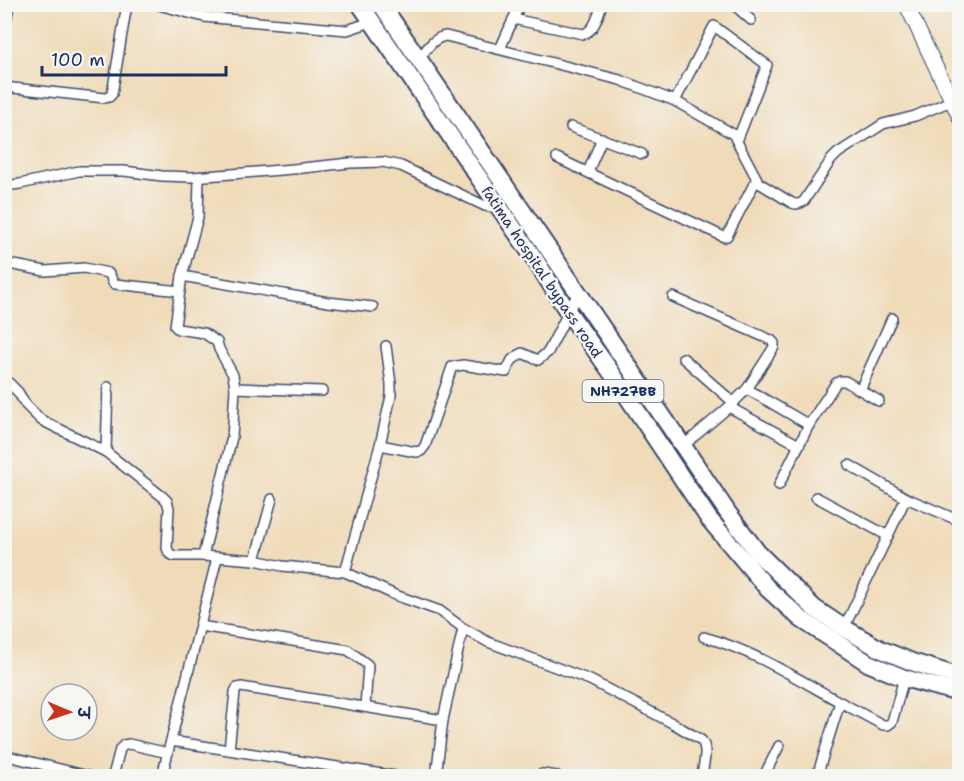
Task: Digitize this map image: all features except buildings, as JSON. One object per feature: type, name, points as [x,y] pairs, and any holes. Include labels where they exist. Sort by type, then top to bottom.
[{"type":"highway","name":"fatima hospital bypass road","points":[[360,4],[380,13],[418,59],[728,513],[758,553],[814,608],[844,628],[880,649],[960,677]]},
{"type":"highway","name":"fatima hospital bypass road","points":[[380,13],[499,208],[709,519],[774,595],[801,619],[868,663],[904,678],[960,693]]},
{"type":"highway","points":[[774,595],[785,580]]},
{"type":"main road","points":[[906,4],[952,94],[960,118]]},
{"type":"street","points":[[4,35],[9,4]]},
{"type":"street","points":[[4,87],[109,97],[112,94],[127,4]]},
{"type":"street","points":[[155,4],[204,17],[347,30],[380,13]]},
{"type":"street","points":[[500,49],[520,4]]},
{"type":"street","points":[[513,19],[583,34],[591,30],[602,4]]},
{"type":"street","points":[[733,4],[750,20]]},
{"type":"street","points":[[675,100],[714,26],[767,64],[737,141]]},
{"type":"street","points":[[418,59],[437,39],[446,36],[620,80],[675,100],[733,134],[759,183],[797,205],[804,201],[838,153],[883,124],[915,116],[952,94]]},
{"type":"street","points":[[572,127],[642,153]]},
{"type":"street","points":[[588,172],[602,138]]},
{"type":"street","points":[[557,158],[723,237],[730,234],[754,184],[759,183]]},
{"type":"street","points":[[4,186],[79,171],[124,171],[162,176],[200,177],[383,162],[401,166],[484,206],[499,208]]},
{"type":"street","points":[[200,177],[198,217],[182,276],[175,326],[178,329],[204,333],[217,342],[233,375],[235,388],[232,437],[203,556]]},
{"type":"street","points":[[4,263],[45,271],[84,268],[108,273],[115,284],[180,291]]},
{"type":"street","points":[[182,276],[328,303],[373,307]]},
{"type":"street","points":[[380,445],[421,451],[425,446],[452,367],[463,365],[506,372],[512,360],[522,353],[538,360],[548,352],[578,293]]},
{"type":"street","points":[[673,297],[774,343],[774,347],[747,389],[683,446]]},
{"type":"street","points":[[860,390],[892,318]]},
{"type":"street","points":[[345,572],[391,396],[386,346]]},
{"type":"street","points":[[683,358],[731,405],[799,446]]},
{"type":"street","points":[[4,381],[18,392],[26,405],[41,420],[106,452],[167,501],[169,554],[255,560],[282,566],[345,572],[395,595],[440,611],[489,642],[590,680],[701,740],[705,751],[702,777]]},
{"type":"street","points":[[779,485],[809,424],[836,383],[845,381],[879,401]]},
{"type":"street","points":[[106,452],[108,387]]},
{"type":"street","points":[[235,388],[322,391]]},
{"type":"street","points":[[747,389],[809,424]]},
{"type":"street","points":[[849,465],[906,498],[960,521]]},
{"type":"street","points":[[816,497],[888,536]]},
{"type":"street","points":[[844,628],[906,498]]},
{"type":"street","points":[[255,560],[272,499]]},
{"type":"street","points":[[162,777],[217,558]]},
{"type":"street","points":[[200,626],[348,650],[368,665],[365,707]]},
{"type":"street","points":[[436,777],[443,720],[464,628]]},
{"type":"street","points":[[704,637],[723,642],[774,665],[883,725],[892,722],[904,678]]},
{"type":"street","points":[[229,750],[235,692],[241,687],[443,720]]},
{"type":"street","points":[[817,777],[840,702]]},
{"type":"street","points":[[171,741],[395,777]]},
{"type":"street","points":[[113,777],[120,749],[124,745],[129,744],[168,753]]},
{"type":"street","points":[[764,777],[779,746]]},
{"type":"street","points":[[4,755],[88,777]]},
{"type":"street","points":[[540,777],[546,774],[557,777]]}]
